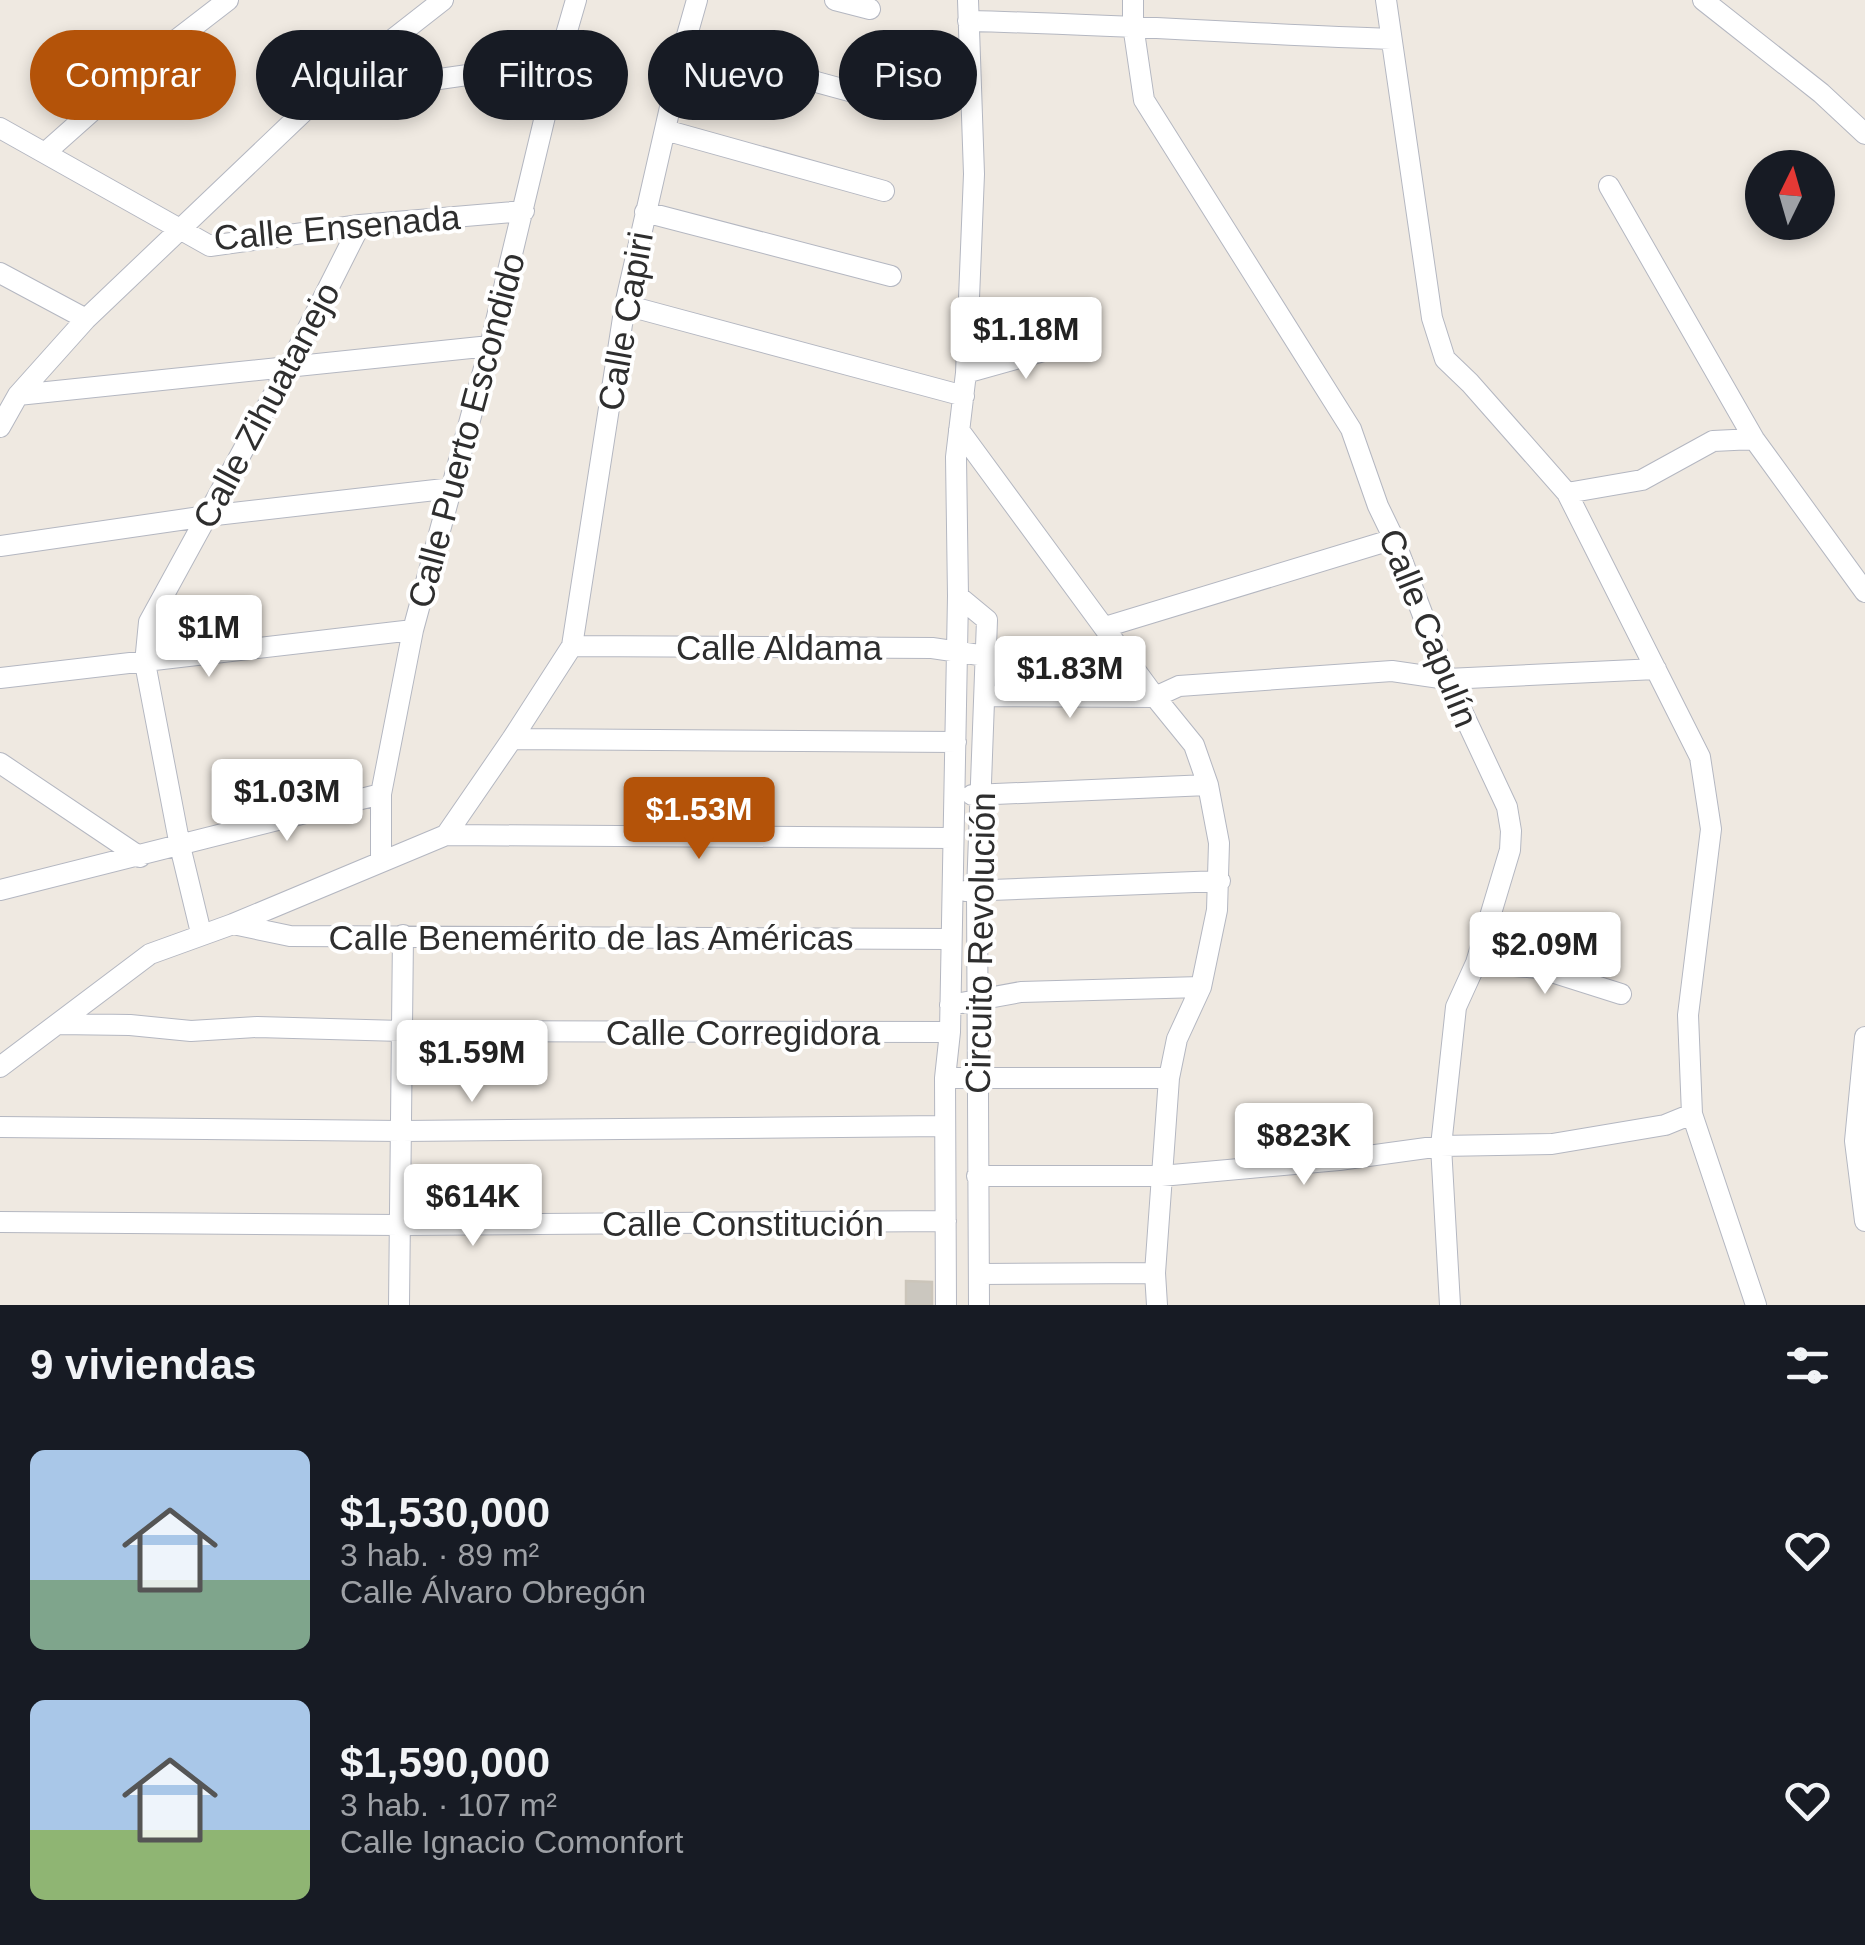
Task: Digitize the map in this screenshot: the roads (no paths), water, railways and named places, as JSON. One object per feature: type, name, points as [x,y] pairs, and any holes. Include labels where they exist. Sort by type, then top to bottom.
[{"type":"street","points":[[189,30],[228,0]]},
{"type":"street","points":[[404,30],[443,0]]},
{"type":"street","name":"Calle Capiri","points":[[689,30],[698,0]]},
{"type":"street","points":[[835,0],[870,10]]},
{"type":"street","name":"Calle Capulín","points":[[1133,0],[1144,100],[1351,428],[1447,679],[1506,807],[1510,850],[1476,964],[1456,1007],[1441,1146],[1450,1305]]},
{"type":"street","points":[[1386,0],[1432,318],[1445,359],[1470,382],[1567,494],[1700,757],[1711,828],[1688,1015],[1692,1114],[1756,1305]]},
{"type":"street","points":[[1704,0],[1821,92],[1865,134]]},
{"type":"street","name":"Calle Puerto Escondido","points":[[566,30],[574,1]]},
{"type":"street","points":[[968,10],[1252,34],[1390,38]]},
{"type":"street","name":"Circuito Revolución","points":[[946,1305],[945,1126],[958,596],[956,457],[966,373],[974,174],[968,10]]},
{"type":"street","points":[[46,152],[82,120]]},
{"type":"street","points":[[0,427],[18,395],[86,319],[294,120]]},
{"type":"street","name":"Calle Puerto Escondido","points":[[381,861],[380,794],[413,630],[490,346],[545,120]]},
{"type":"street","name":"Calle Capiri","points":[[572,646],[625,305],[667,120]]},
{"type":"street","name":"Calle Ensenada","points":[[0,128],[210,246],[360,224],[524,210]]},
{"type":"street","points":[[665,130],[884,191]]},
{"type":"street","points":[[1609,186],[1754,439],[1865,592]]},
{"type":"street","points":[[645,212],[891,276]]},
{"type":"street","name":"Calle Zihuatanejo","points":[[201,933],[145,663],[150,622],[288,368],[360,224]]},
{"type":"street","points":[[0,273],[86,319]]},
{"type":"street","points":[[625,305],[964,396]]},
{"type":"street","points":[[966,373],[1072,343]]},
{"type":"street","points":[[18,395],[490,346]]},
{"type":"street","points":[[959,430],[1194,744],[1208,786],[1220,843],[1218,910],[1201,987],[1177,1039],[1169,1078],[1154,1273],[1157,1305]]},
{"type":"street","points":[[1567,494],[1642,480],[1713,442],[1754,439]]},
{"type":"street","points":[[0,546],[206,516],[452,488]]},
{"type":"street","points":[[1105,627],[1394,538]]},
{"type":"street","name":"Circuito Revolución","points":[[958,596],[987,620],[978,891],[979,1305]]},
{"type":"street","points":[[0,678],[413,630]]},
{"type":"street","points":[[446,835],[572,646]]},
{"type":"street","name":"Calle Aldama","points":[[572,646],[932,648],[986,656]]},
{"type":"street","points":[[985,696],[1155,696],[1179,686],[1392,672],[1447,679],[1656,670]]},
{"type":"street","points":[[512,740],[956,742]]},
{"type":"street","points":[[0,764],[140,857]]},
{"type":"street","points":[[954,795],[1208,786]]},
{"type":"street","points":[[0,890],[380,794]]},
{"type":"street","points":[[0,1067],[150,954],[233,924],[446,835],[952,838]]},
{"type":"street","points":[[953,891],[1220,881]]},
{"type":"street","name":"Calle Benemérito de las Américas","points":[[233,924],[290,936],[950,938]]},
{"type":"street","points":[[399,1305],[403,935]]},
{"type":"street","points":[[1476,964],[1539,968],[1621,994]]},
{"type":"street","points":[[950,1005],[1021,992],[1201,987]]},
{"type":"street","name":"Calle Corregidora","points":[[58,1024],[191,1031],[257,1028],[402,1032],[950,1032]]},
{"type":"street","points":[[1865,1037],[1854,1141],[1865,1221]]},
{"type":"street","points":[[946,1078],[1169,1078]]},
{"type":"street","points":[[977,1176],[1161,1176],[1340,1160],[1441,1146],[1552,1144],[1665,1125],[1692,1114]]},
{"type":"street","points":[[0,1127],[401,1131],[945,1126]]},
{"type":"street","name":"Calle Constitución","points":[[0,1222],[400,1225],[946,1221]]},
{"type":"street","points":[[980,1274],[1154,1273]]}]
